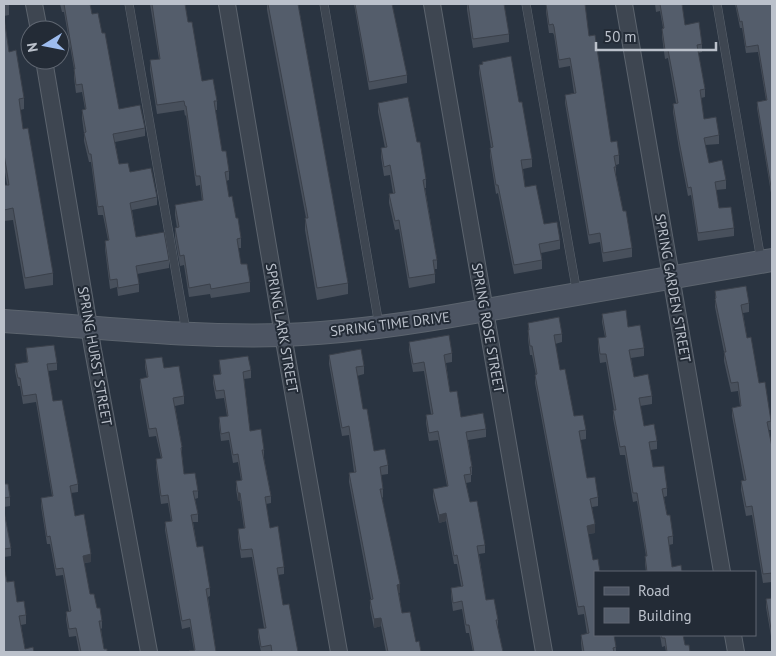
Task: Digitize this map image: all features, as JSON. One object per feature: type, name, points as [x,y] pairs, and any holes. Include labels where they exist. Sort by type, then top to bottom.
[{"type":"street","points":[[34,4],[37,20]]},
{"type":"street","name":"SPRING LARK STREET","points":[[228,4],[283,335],[339,652]]},
{"type":"street","name":"SPRING ROSE STREET","points":[[432,4],[544,652]]},
{"type":"street","name":"SPRING GARDEN STREET","points":[[624,4],[722,571]]},
{"type":"street","name":"SPRING HURST STREET","points":[[46,70],[149,652]]},
{"type":"street","name":"SPRING TIME DRIVE","points":[[4,321],[226,335],[320,333],[379,327],[485,311],[767,261]]},
{"type":"street","points":[[733,636],[736,652]]},
{"type":"lane","points":[[130,4],[186,333]]},
{"type":"lane","points":[[324,4],[379,327]]},
{"type":"lane","points":[[526,4],[577,295]]},
{"type":"lane","points":[[717,4],[767,261]]},
{"type":"building","points":[[64,4],[90,4],[92,14],[98,13],[102,33],[105,33],[119,109],[140,105],[145,128],[113,134],[119,164],[128,163],[130,172],[151,168],[157,197],[130,203],[136,237],[164,232],[169,260],[136,266],[139,284],[118,288],[117,279],[110,280],[105,241],[109,240],[103,206],[98,207],[91,154],[89,154],[84,133],[86,132],[82,110],[86,109],[82,84],[76,85],[70,39],[70,20],[67,20]]},
{"type":"building","points":[[152,4],[185,4],[188,22],[192,22],[202,81],[213,79],[217,101],[214,101],[222,151],[226,151],[229,171],[225,172],[229,197],[232,196],[236,218],[238,218],[241,238],[237,239],[241,264],[247,264],[250,282],[211,289],[210,284],[189,288],[184,255],[180,256],[175,228],[179,227],[175,205],[203,200],[200,176],[196,176],[184,101],[157,105],[150,60],[160,59]]},
{"type":"building","points":[[268,4],[298,4],[348,283],[317,288],[305,218],[308,218]]},
{"type":"building","points":[[355,4],[392,4],[407,75],[369,82]]},
{"type":"building","points":[[468,4],[504,4],[509,34],[473,39]]},
{"type":"building","points":[[546,4],[585,4],[589,36],[595,35],[611,142],[617,141],[619,155],[614,156],[616,167],[614,167],[623,211],[626,211],[632,248],[603,253],[600,233],[589,235],[565,95],[576,93],[570,58],[559,60],[554,27],[553,24],[549,25]]},
{"type":"building","points":[[660,4],[682,4],[685,25],[699,22],[702,44],[697,45],[705,89],[700,90],[704,119],[716,117],[719,135],[704,138],[709,163],[722,160],[726,180],[715,182],[719,208],[731,207],[734,228],[698,233],[691,187],[688,188],[679,141],[673,104],[678,103],[668,50],[665,50]]},
{"type":"building","points":[[736,4],[772,4],[772,193],[757,102],[767,100],[758,45],[746,47],[742,21],[740,22]]},
{"type":"building","points":[[4,17],[9,52],[16,50],[24,98],[19,99],[23,129],[28,128],[53,273],[25,278],[13,208],[4,210],[4,185],[9,185],[4,154]]},
{"type":"building","points":[[511,56],[519,102],[522,102],[532,159],[521,160],[525,187],[536,185],[544,224],[557,222],[560,240],[539,244],[542,260],[514,265],[498,185],[496,185],[490,148],[493,147],[479,65],[483,64],[482,62]]},
{"type":"building","points":[[408,97],[417,142],[420,142],[426,179],[423,180],[437,260],[433,260],[435,274],[409,278],[399,220],[395,221],[389,194],[395,193],[390,165],[384,167],[381,148],[387,147],[378,103]]},
{"type":"building","points":[[746,286],[749,303],[741,305],[747,338],[751,337],[759,383],[765,382],[771,421],[767,422],[772,447],[772,573],[763,574],[752,506],[746,507],[741,481],[746,480],[732,408],[741,406],[738,382],[731,383],[715,299],[715,291]]},
{"type":"building","points":[[626,310],[628,327],[640,325],[644,348],[629,350],[634,377],[648,374],[652,396],[639,398],[644,426],[654,424],[657,441],[649,442],[653,467],[664,466],[667,488],[662,489],[667,515],[670,515],[673,536],[668,537],[672,567],[681,565],[682,571],[647,571],[645,556],[647,556],[637,493],[633,493],[625,446],[620,447],[613,410],[616,410],[606,354],[600,354],[598,338],[606,337],[602,314]]},
{"type":"building","points":[[559,317],[562,334],[554,335],[560,370],[565,369],[574,416],[583,415],[586,430],[579,431],[587,478],[595,477],[598,497],[590,499],[595,524],[587,526],[593,560],[598,559],[600,571],[594,571],[594,636],[614,636],[616,647],[613,648],[614,652],[584,652],[581,635],[589,633],[584,606],[578,607],[535,375],[537,374],[532,346],[530,346],[528,323]]},
{"type":"building","points":[[449,335],[452,353],[444,355],[450,392],[457,391],[461,417],[483,413],[486,429],[466,432],[472,467],[470,467],[471,474],[464,475],[470,502],[477,501],[485,545],[477,546],[486,600],[494,599],[498,620],[496,620],[503,652],[474,652],[469,625],[466,625],[462,601],[453,603],[451,588],[463,586],[457,555],[454,556],[446,513],[439,515],[433,489],[448,486],[438,431],[429,433],[426,415],[433,414],[424,362],[413,364],[409,342]]},
{"type":"building","points":[[54,345],[57,363],[47,364],[53,401],[62,400],[78,484],[70,486],[75,516],[84,514],[91,554],[83,556],[90,594],[94,594],[97,608],[100,608],[102,621],[99,621],[104,649],[107,649],[107,652],[81,652],[76,628],[69,629],[66,612],[71,611],[63,568],[56,569],[50,536],[47,537],[41,498],[53,496],[36,394],[23,396],[15,364],[28,362],[26,348]]},
{"type":"building","points":[[361,349],[364,366],[356,367],[363,409],[367,409],[374,451],[385,449],[388,465],[380,467],[383,489],[380,489],[400,584],[397,585],[402,613],[410,612],[416,642],[419,641],[421,652],[388,652],[381,618],[374,619],[370,600],[373,599],[349,473],[356,472],[349,426],[342,428],[329,355]]},
{"type":"building","points":[[248,356],[251,370],[243,372],[250,431],[261,429],[264,450],[262,450],[271,496],[265,497],[270,528],[278,526],[284,567],[277,568],[283,605],[289,604],[298,652],[272,652],[271,645],[261,647],[258,629],[266,628],[252,549],[241,550],[238,529],[245,528],[240,493],[238,493],[236,481],[242,480],[238,454],[233,455],[229,432],[221,434],[219,417],[228,416],[224,390],[216,391],[213,375],[221,374],[219,360]]},
{"type":"building","points":[[162,357],[164,368],[179,366],[184,396],[173,398],[182,447],[184,474],[195,473],[198,491],[193,491],[198,514],[191,515],[197,547],[203,546],[210,588],[206,589],[216,652],[189,652],[195,650],[190,619],[182,621],[165,522],[172,521],[168,495],[161,496],[156,459],[162,458],[156,428],[149,429],[140,379],[148,377],[145,359]]},
{"type":"building","points":[[4,484],[8,484],[10,497],[4,498]]},
{"type":"building","points":[[4,511],[11,548],[4,549]]},
{"type":"building","points":[[4,566],[7,582],[14,581],[17,602],[24,601],[26,615],[19,616],[25,649],[33,647],[34,652],[4,652]]},
{"type":"building","points":[[772,598],[772,635],[766,599]]},
{"type":"building","points":[[661,636],[683,636],[685,645],[689,645],[690,652],[667,652],[665,638]]}]
